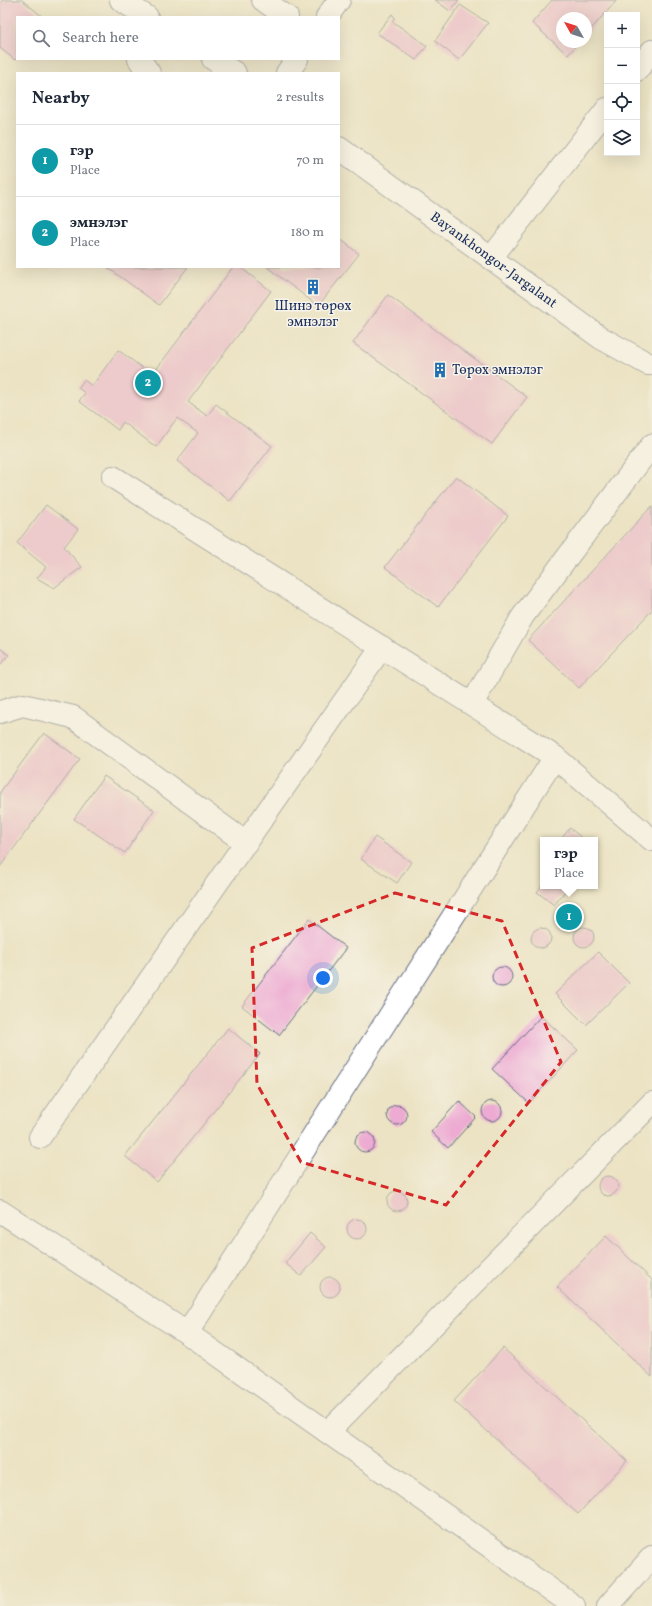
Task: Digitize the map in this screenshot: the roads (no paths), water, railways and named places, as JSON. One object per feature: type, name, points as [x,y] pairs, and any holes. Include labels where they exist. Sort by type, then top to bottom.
[{"type":"street","points":[[114,0],[121,16]]},
{"type":"street","points":[[120,0],[145,16]]},
{"type":"street","points":[[263,0],[285,16]]},
{"type":"street","points":[[328,16],[339,0]]},
{"type":"street","points":[[640,66],[652,51]]},
{"type":"street","points":[[140,60],[148,72]]},
{"type":"street","points":[[215,60],[233,72]]},
{"type":"street","points":[[288,72],[296,60]]},
{"type":"street","points":[[491,258],[604,113]]},
{"type":"street","name":"Bayankhongor-Jargalant","points":[[340,149],[601,338],[648,364],[652,364]]},
{"type":"street","points":[[472,704],[523,616],[652,445]]},
{"type":"street","points":[[113,476],[555,757],[652,840]]},
{"type":"street","points":[[40,1137],[382,647]]},
{"type":"street","points":[[0,712],[23,705],[73,717],[246,843]]},
{"type":"street","points":[[187,1333],[555,757]]},
{"type":"street","points":[[328,1432],[652,1103]]},
{"type":"street","points":[[0,1211],[187,1333],[574,1606]]},
{"type":"street","points":[[608,1606],[652,1557]]},
{"type":"place","name":"Шинэ төрөх эмнэлэг","points":[[313,287]]},
{"type":"place","name":"Төрөх эмнэлэг","points":[[440,370]]},
{"type":"place","name":"эмнэлэг","points":[[148,383]]},
{"type":"place","name":"гэр","points":[[569,917]]}]
